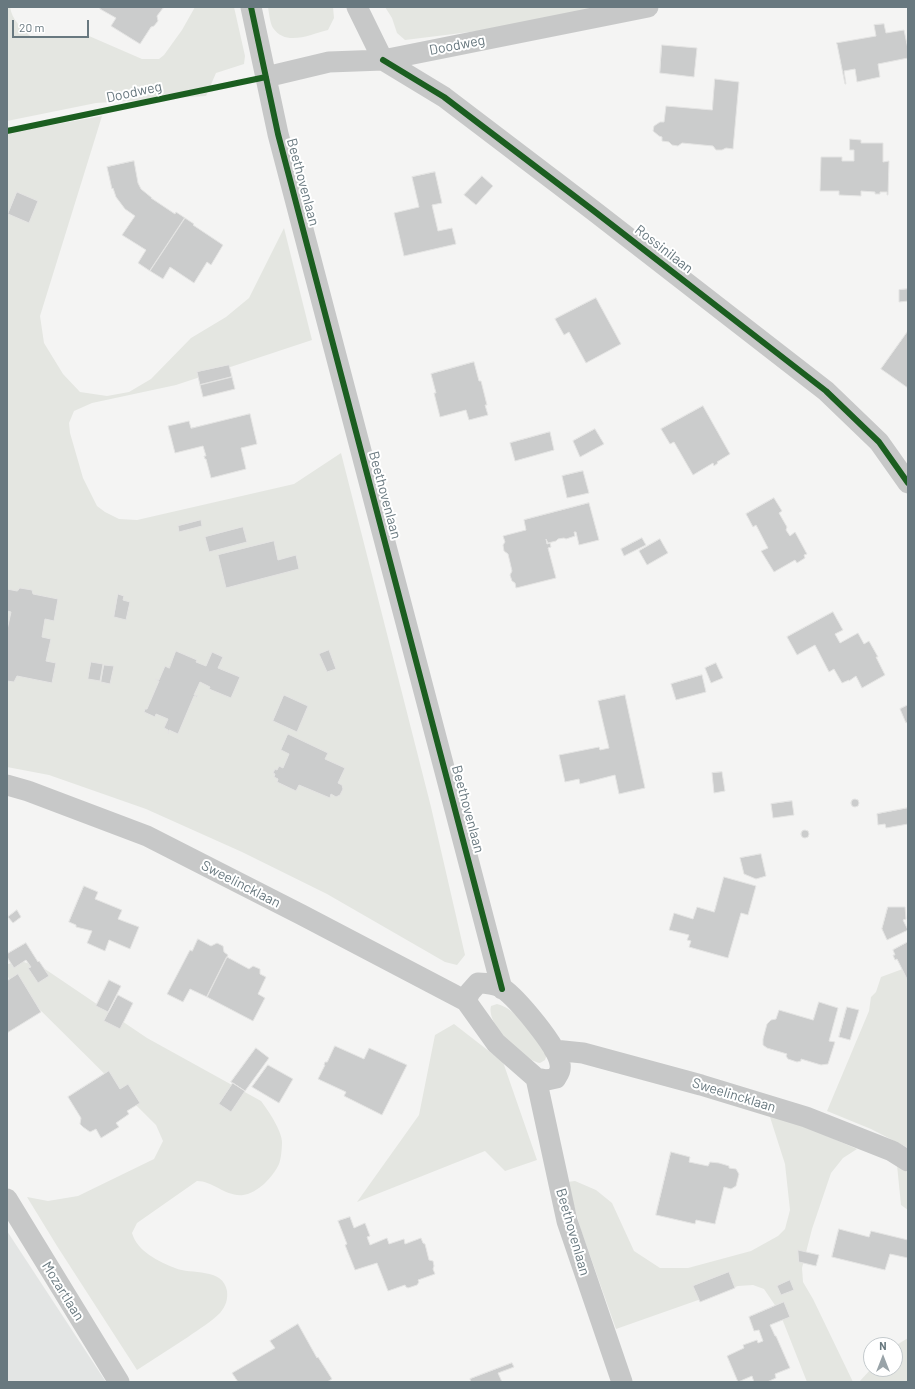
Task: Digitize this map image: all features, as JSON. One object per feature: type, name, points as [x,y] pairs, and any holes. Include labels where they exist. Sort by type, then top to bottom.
[{"type":"street","name":"Beethovenlaan","points":[[251,7],[278,134],[502,989]]},
{"type":"street","points":[[357,7],[383,60]]},
{"type":"street","name":"Doodweg","points":[[266,77],[329,62],[383,60],[648,7]]},
{"type":"street","name":"Rossinilaan","points":[[383,60],[444,97],[601,216],[826,391],[879,442],[908,483]]},
{"type":"street","name":"Rossinilaan","points":[[879,442],[908,456]]},
{"type":"street","name":"Sweelincklaan","points":[[7,785],[28,791],[147,836],[466,1001],[496,1043],[536,1078]]},
{"type":"street","points":[[466,1001],[470,992],[478,983],[489,983],[502,989],[525,1010],[540,1028],[560,1062],[561,1071],[556,1078],[547,1080],[536,1078]]},
{"type":"street","name":"Sweelincklaan","points":[[554,1050],[583,1053],[702,1085],[791,1113],[892,1151],[908,1161]]},
{"type":"street","name":"Beethovenlaan","points":[[536,1078],[567,1221],[622,1382]]},
{"type":"street","name":"Mozartlaan","points":[[7,1199],[119,1382]]},
{"type":"shaded area","points":[[7,7],[10,7],[15,20],[30,36],[89,36],[142,59],[159,59],[164,55],[182,30],[195,7],[234,7],[245,56],[244,64],[216,73],[206,96],[96,103],[7,121]]},
{"type":"shaded area","points":[[268,7],[333,7],[334,18],[328,30],[299,38],[285,37],[278,34],[273,28],[270,21]]},
{"type":"shaded area","points":[[385,7],[608,7],[510,27],[405,40],[397,33],[392,18]]},
{"type":"shaded area","points":[[102,116],[40,316],[44,343],[63,374],[80,392],[107,396],[129,392],[151,379],[191,338],[226,317],[249,298],[284,228],[312,340],[176,385],[92,403],[74,411],[69,423],[70,433],[83,478],[97,506],[119,519],[137,520],[294,484],[341,453],[431,807],[465,955],[457,965],[445,962],[327,894],[242,852],[146,809],[49,775],[7,767],[7,133]]},
{"type":"shaded area","points":[[20,961],[42,967],[147,1038],[261,1101],[280,1132],[282,1150],[279,1164],[269,1179],[259,1188],[249,1194],[237,1195],[231,1194],[209,1183],[197,1181],[137,1223],[132,1233],[139,1245],[149,1255],[162,1263],[175,1268],[206,1273],[219,1278],[224,1283],[227,1291],[227,1300],[222,1310],[209,1322],[137,1370],[27,1197],[48,1201],[78,1196],[154,1159],[163,1141],[156,1125],[9,979],[7,974],[8,964]]},
{"type":"shaded area","points":[[908,967],[908,1148],[871,1129],[827,1111],[869,1011],[871,997],[876,992],[881,977]]},
{"type":"shaded area","points":[[497,1004],[512,1011],[524,1023],[544,1051],[546,1057],[545,1060],[540,1063],[524,1056],[500,1032],[491,1014],[491,1006]]},
{"type":"shaded area","points":[[454,1024],[503,1062],[537,1160],[505,1171],[485,1151],[357,1202],[419,1115],[435,1035]]},
{"type":"shaded area","points":[[769,1114],[804,1126],[857,1149],[843,1158],[831,1173],[812,1229],[802,1268],[803,1282],[813,1299],[853,1382],[807,1382],[779,1311],[764,1289],[753,1285],[738,1286],[616,1329],[581,1230],[567,1182],[575,1181],[596,1190],[612,1203],[634,1251],[660,1268],[688,1268],[751,1251],[778,1236],[785,1229],[790,1210],[785,1164]]},
{"type":"shaded area","points":[[897,1165],[908,1173],[908,1210],[901,1205]]},
{"type":"shaded area","points":[[7,1231],[106,1382],[7,1382]]},
{"type":"shaded area","points":[[908,1338],[908,1382],[859,1382],[864,1377],[903,1377],[903,1341]]},
{"type":"building","points":[[101,7],[166,7],[163,8],[157,16],[158,21],[151,27],[140,44],[111,26],[116,18],[100,9]]},
{"type":"building","points":[[884,24],[886,33],[904,30],[908,49],[908,58],[878,64],[880,77],[857,82],[855,69],[844,71],[845,84],[836,43],[876,36],[874,25]]},
{"type":"building","points":[[662,45],[697,48],[694,77],[660,73]]},
{"type":"building","points":[[715,79],[739,82],[733,149],[726,148],[716,150],[713,146],[682,143],[678,146],[662,141],[662,137],[653,131],[654,126],[660,122],[664,122],[666,106],[712,110]]},
{"type":"building","points":[[850,139],[861,140],[861,143],[883,143],[883,162],[889,161],[888,195],[887,192],[875,194],[875,192],[861,191],[861,196],[839,195],[839,191],[820,191],[821,157],[842,157],[842,161],[854,161],[854,150],[850,150]]},
{"type":"building","points":[[134,161],[138,183],[141,189],[151,198],[175,214],[176,212],[185,218],[150,271],[138,263],[146,250],[122,235],[135,216],[125,209],[116,197],[113,188],[112,189],[107,167]]},
{"type":"building","points":[[435,172],[442,203],[432,205],[438,231],[452,228],[456,244],[404,256],[394,213],[419,207],[412,177]]},
{"type":"building","points":[[482,176],[493,186],[476,205],[464,195]]},
{"type":"building","points":[[17,192],[38,201],[29,223],[8,214]]},
{"type":"building","points":[[185,218],[223,245],[211,265],[207,262],[194,283],[170,267],[163,279],[150,271]]},
{"type":"building","points":[[908,289],[908,301],[899,302],[899,290]]},
{"type":"building","points":[[596,298],[621,344],[586,363],[569,332],[564,335],[555,319]]},
{"type":"building","points":[[908,331],[908,388],[881,369]]},
{"type":"building","points":[[474,362],[479,381],[481,381],[488,415],[469,420],[466,410],[440,417],[431,374]]},
{"type":"building","points":[[229,365],[232,377],[200,385],[197,372]]},
{"type":"building","points":[[232,377],[235,389],[203,397],[200,385]]},
{"type":"building","points":[[703,406],[730,454],[717,462],[718,463],[714,466],[713,463],[693,475],[674,442],[670,444],[661,429]]},
{"type":"building","points":[[250,414],[257,444],[241,448],[246,469],[211,478],[204,456],[206,456],[203,446],[175,453],[168,426],[189,421],[191,428]]},
{"type":"building","points":[[595,429],[604,444],[580,457],[573,441]]},
{"type":"building","points":[[550,432],[554,450],[515,461],[510,443]]},
{"type":"building","points":[[583,471],[589,493],[567,498],[562,476]]},
{"type":"building","points":[[774,498],[782,511],[779,513],[787,527],[786,530],[790,536],[795,532],[807,554],[804,555],[805,558],[797,563],[795,560],[774,572],[761,551],[768,548],[756,525],[753,527],[746,514]]},
{"type":"building","points":[[589,503],[599,540],[579,545],[576,532],[574,532],[575,536],[566,539],[558,539],[548,543],[546,539],[547,544],[550,543],[551,547],[548,548],[556,578],[516,588],[510,575],[512,571],[508,554],[504,551],[503,545],[505,542],[503,536],[526,530],[524,520]]},
{"type":"building","points":[[201,520],[202,526],[179,532],[178,526]]},
{"type":"building","points":[[243,527],[247,542],[209,552],[205,537]]},
{"type":"building","points":[[642,538],[646,545],[624,556],[621,549]]},
{"type":"building","points":[[660,539],[668,553],[647,565],[639,551]]},
{"type":"building","points":[[274,541],[278,560],[296,555],[299,569],[226,588],[218,555]]},
{"type":"building","points":[[20,588],[32,590],[33,594],[58,599],[54,621],[45,619],[42,637],[51,639],[46,661],[56,663],[52,683],[17,676],[14,682],[7,681],[7,630],[11,612],[7,611],[7,589],[17,591]]},
{"type":"building","points":[[118,594],[124,596],[123,600],[130,602],[126,620],[114,617]]},
{"type":"building","points":[[833,612],[843,630],[835,634],[840,643],[858,633],[864,644],[869,641],[878,657],[876,657],[885,675],[862,688],[856,676],[849,681],[842,683],[834,669],[829,672],[815,645],[797,655],[787,637]]},
{"type":"building","points":[[329,650],[336,669],[327,672],[319,654]]},
{"type":"building","points":[[176,651],[197,660],[196,662],[206,666],[212,652],[223,657],[218,668],[240,677],[231,698],[209,689],[210,687],[200,682],[194,695],[198,696],[194,696],[178,734],[169,730],[168,734],[168,730],[164,728],[168,719],[156,714],[155,717],[144,712],[145,709],[147,709],[159,681],[155,679],[159,680],[165,666],[169,668]]},
{"type":"building","points":[[91,662],[103,664],[100,681],[88,679]]},
{"type":"building","points":[[716,663],[723,678],[711,683],[705,668]]},
{"type":"building","points":[[104,665],[114,666],[110,684],[101,682]]},
{"type":"building","points":[[702,675],[706,692],[676,700],[671,684]]},
{"type":"building","points":[[284,695],[308,706],[297,732],[273,721]]},
{"type":"building","points":[[625,695],[645,788],[619,794],[615,775],[580,784],[579,779],[565,782],[559,755],[599,747],[600,750],[609,748],[598,701]]},
{"type":"building","points":[[908,705],[908,722],[906,723],[900,709]]},
{"type":"building","points":[[288,734],[328,753],[325,759],[345,768],[338,783],[342,785],[343,789],[340,795],[336,797],[331,794],[330,798],[299,785],[296,791],[277,782],[278,779],[274,777],[275,774],[273,773],[279,766],[283,768],[289,754],[281,750]]},
{"type":"building","points":[[722,772],[725,791],[714,793],[712,773]]},
{"type":"building","points":[[855,799],[858,800],[858,806],[855,807],[852,806],[851,803],[852,800]]},
{"type":"building","points":[[792,801],[794,815],[773,818],[771,804]]},
{"type":"building","points":[[908,808],[908,824],[886,828],[885,824],[878,825],[877,814]]},
{"type":"building","points":[[805,830],[808,831],[808,837],[805,838],[802,837],[801,834],[802,831]]},
{"type":"building","points":[[761,854],[766,876],[756,879],[744,874],[740,858]]},
{"type":"building","points":[[724,877],[756,886],[748,915],[741,913],[728,958],[689,947],[691,941],[687,940],[689,935],[669,930],[674,913],[693,919],[697,907],[714,912]]},
{"type":"building","points":[[84,886],[98,892],[95,899],[122,910],[118,919],[139,927],[130,949],[109,940],[105,951],[87,943],[92,931],[76,927],[76,925],[69,922]]},
{"type":"building","points":[[888,907],[905,907],[906,919],[903,920],[908,930],[887,940],[882,929]]},
{"type":"building","points":[[17,910],[21,917],[13,923],[8,917]]},
{"type":"building","points":[[198,939],[211,946],[217,943],[223,946],[224,952],[228,955],[207,997],[190,989],[183,1002],[167,994],[190,950],[192,951]]},
{"type":"building","points":[[908,942],[908,981],[897,959],[895,960],[893,950]]},
{"type":"building","points":[[26,943],[49,976],[38,983],[28,968],[31,967],[26,960],[14,968],[7,957],[7,954]]},
{"type":"building","points":[[227,957],[249,969],[253,966],[260,969],[260,974],[266,977],[258,994],[265,998],[253,1021],[207,997]]},
{"type":"building","points":[[18,974],[41,1012],[7,1033],[7,981]]},
{"type":"building","points":[[109,980],[121,986],[108,1012],[96,1006]]},
{"type":"building","points":[[118,995],[133,1003],[120,1029],[104,1021]]},
{"type":"building","points":[[819,1002],[838,1008],[829,1041],[835,1042],[828,1064],[821,1065],[801,1059],[801,1061],[797,1062],[788,1059],[786,1056],[787,1054],[767,1048],[763,1045],[767,1024],[771,1020],[776,1019],[779,1010],[813,1020]]},
{"type":"building","points":[[847,1007],[859,1010],[850,1040],[839,1037]]},
{"type":"building","points":[[335,1046],[364,1059],[369,1048],[407,1065],[382,1115],[344,1096],[346,1092],[318,1079],[325,1062],[327,1062]]},
{"type":"building","points":[[256,1048],[269,1058],[245,1091],[231,1082]]},
{"type":"building","points":[[268,1065],[293,1079],[279,1103],[252,1087]]},
{"type":"building","points":[[109,1071],[120,1089],[128,1084],[140,1103],[127,1111],[129,1114],[116,1123],[119,1127],[101,1138],[96,1129],[90,1132],[80,1124],[81,1118],[68,1097]]},
{"type":"building","points":[[233,1083],[245,1091],[231,1112],[219,1104]]},
{"type":"building","points":[[671,1152],[690,1157],[689,1162],[708,1166],[710,1162],[719,1163],[729,1166],[729,1168],[736,1169],[739,1174],[736,1186],[731,1189],[724,1187],[715,1224],[696,1220],[695,1224],[656,1215]]},
{"type":"building","points":[[350,1217],[354,1228],[365,1223],[370,1236],[367,1237],[370,1245],[387,1238],[389,1244],[404,1239],[405,1244],[421,1238],[425,1244],[429,1260],[433,1261],[433,1269],[435,1274],[418,1280],[419,1282],[417,1285],[408,1288],[405,1285],[388,1291],[377,1263],[355,1270],[345,1245],[347,1244],[338,1221]]},
{"type":"building","points":[[839,1229],[869,1237],[871,1231],[908,1240],[908,1258],[890,1254],[885,1270],[832,1257]]},
{"type":"building","points":[[798,1250],[819,1255],[816,1266],[799,1262]]},
{"type":"building","points":[[729,1272],[735,1288],[700,1302],[693,1286]]},
{"type":"building","points":[[790,1280],[794,1290],[781,1295],[777,1286]]},
{"type":"building","points":[[784,1302],[790,1317],[770,1325],[790,1368],[775,1374],[776,1378],[767,1382],[754,1382],[752,1376],[738,1382],[727,1356],[744,1348],[743,1345],[757,1340],[758,1343],[763,1341],[759,1330],[754,1331],[749,1317]]},
{"type":"building","points":[[298,1324],[317,1358],[318,1357],[332,1379],[327,1382],[238,1382],[232,1373],[275,1348],[270,1341]]},
{"type":"building","points":[[512,1363],[514,1367],[498,1373],[502,1382],[471,1382],[470,1379]]},
{"type":"cycle path","points":[[251,7],[278,134],[502,989]]},
{"type":"cycle path","points":[[383,60],[444,97],[826,391],[879,442],[908,483]]},
{"type":"cycle path","points":[[7,131],[266,77]]}]
